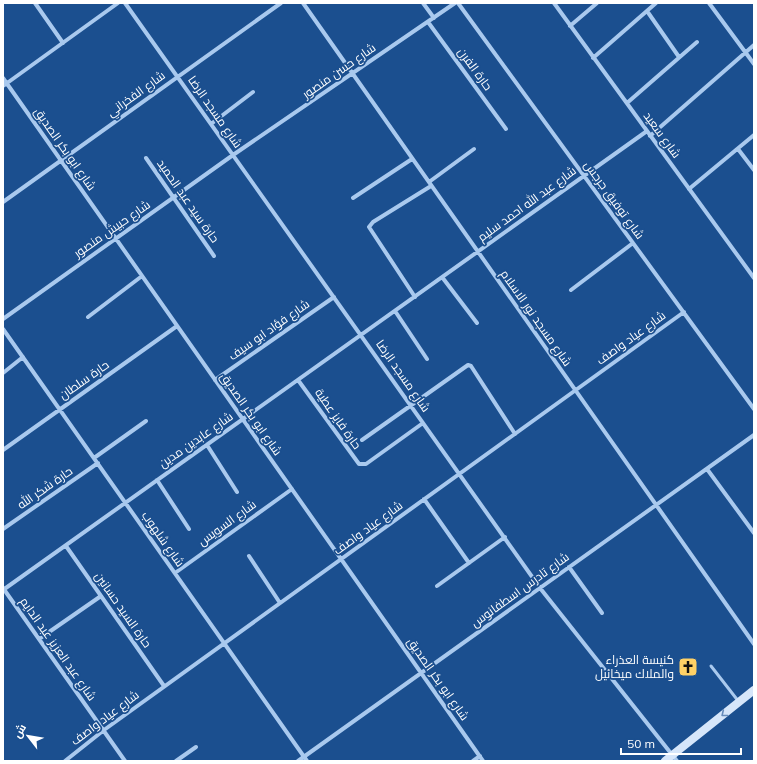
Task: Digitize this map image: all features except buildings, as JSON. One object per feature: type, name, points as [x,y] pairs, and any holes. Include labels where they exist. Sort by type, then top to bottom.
[{"type":"main road","points":[[665,761],[675,758],[754,690]]},
{"type":"street","points":[[35,3],[63,43]]},
{"type":"street","points":[[5,85],[118,3]]},
{"type":"street","name":"شارع مسجد الرضا","points":[[125,3],[540,588],[675,758]]},
{"type":"street","name":"شارع الفخراني","points":[[3,202],[281,3]]},
{"type":"street","name":"شارع مسجد نور الاسلام","points":[[303,3],[754,644]]},
{"type":"street","points":[[423,3],[434,18]]},
{"type":"street","name":"شارع حسن منصور","points":[[233,156],[455,3]]},
{"type":"street","name":"شارع توفيق جرجس","points":[[458,3],[754,409]]},
{"type":"street","name":"شارع سعيد","points":[[554,3],[754,278]]},
{"type":"street","points":[[570,26],[597,3]]},
{"type":"street","points":[[594,58],[656,3]]},
{"type":"street","points":[[709,3],[754,64]]},
{"type":"street","points":[[647,11],[679,57]]},
{"type":"street","name":"حارة الفرن","points":[[428,22],[506,129]]},
{"type":"street","points":[[627,104],[697,42]]},
{"type":"street","points":[[650,136],[754,45]]},
{"type":"street","name":"شارع ابو بكر الصديق","points":[[3,78],[5,85],[61,160],[483,761]]},
{"type":"street","points":[[211,124],[253,92]]},
{"type":"street","name":"شارع عبد الله احمد سليم","points":[[477,252],[647,131]]},
{"type":"street","points":[[689,189],[754,135]]},
{"type":"street","points":[[414,297],[370,228],[373,222],[430,184],[474,149]]},
{"type":"street","points":[[738,149],[754,170]]},
{"type":"street","name":"شارع حبيش منصور","points":[[3,319],[233,156]]},
{"type":"street","name":"حارة سيد عبد الحميد","points":[[146,158],[214,256]]},
{"type":"street","points":[[353,198],[412,159]]},
{"type":"street","points":[[571,290],[633,243]]},
{"type":"street","name":"شارع عابدين مدين","points":[[3,589],[66,546],[477,252]]},
{"type":"street","points":[[88,317],[142,276]]},
{"type":"street","points":[[442,277],[477,323]]},
{"type":"street","name":"شارع فؤاد ابو سيف","points":[[215,380],[334,297]]},
{"type":"street","points":[[395,310],[427,359]]},
{"type":"street","name":"شارع عياد واصف","points":[[65,761],[164,686],[684,312]]},
{"type":"street","name":"حارة سلطان","points":[[3,450],[177,326]]},
{"type":"street","name":"شارع شلهوب","points":[[3,329],[305,759]]},
{"type":"street","points":[[3,372],[23,357]]},
{"type":"street","points":[[362,440],[464,366],[470,365],[515,434]]},
{"type":"street","name":"حارة فايز عطية","points":[[298,380],[359,464],[366,464],[423,423]]},
{"type":"street","points":[[94,458],[146,421]]},
{"type":"street","name":"شارع تادرس اسطفانوس","points":[[298,761],[305,759],[421,673],[754,435]]},
{"type":"street","points":[[207,445],[237,492]]},
{"type":"street","name":"حارة شكر الله","points":[[3,530],[98,463]]},
{"type":"street","points":[[707,469],[754,533]]},
{"type":"street","points":[[157,480],[189,530]]},
{"type":"street","name":"شارع السويس","points":[[174,573],[292,489]]},
{"type":"street","points":[[424,499],[469,563]]},
{"type":"street","points":[[437,586],[505,537]]},
{"type":"street","name":"حارة السيد حسانين","points":[[66,546],[164,686]]},
{"type":"street","points":[[249,556],[280,603]]},
{"type":"street","points":[[569,567],[602,613]]},
{"type":"street","name":"شارع عبد العزيز عبد الدايم","points":[[3,589],[125,761]]},
{"type":"street","points":[[39,639],[102,596]]},
{"type":"street","points":[[176,761],[196,747]]},
{"type":"street","points":[[473,761],[480,756]]},
{"type":"lane","points":[[712,666],[739,702]]},
{"type":"place","name":"كنيسة العذراء والملاك ميخائيل","points":[[688,667]]}]
